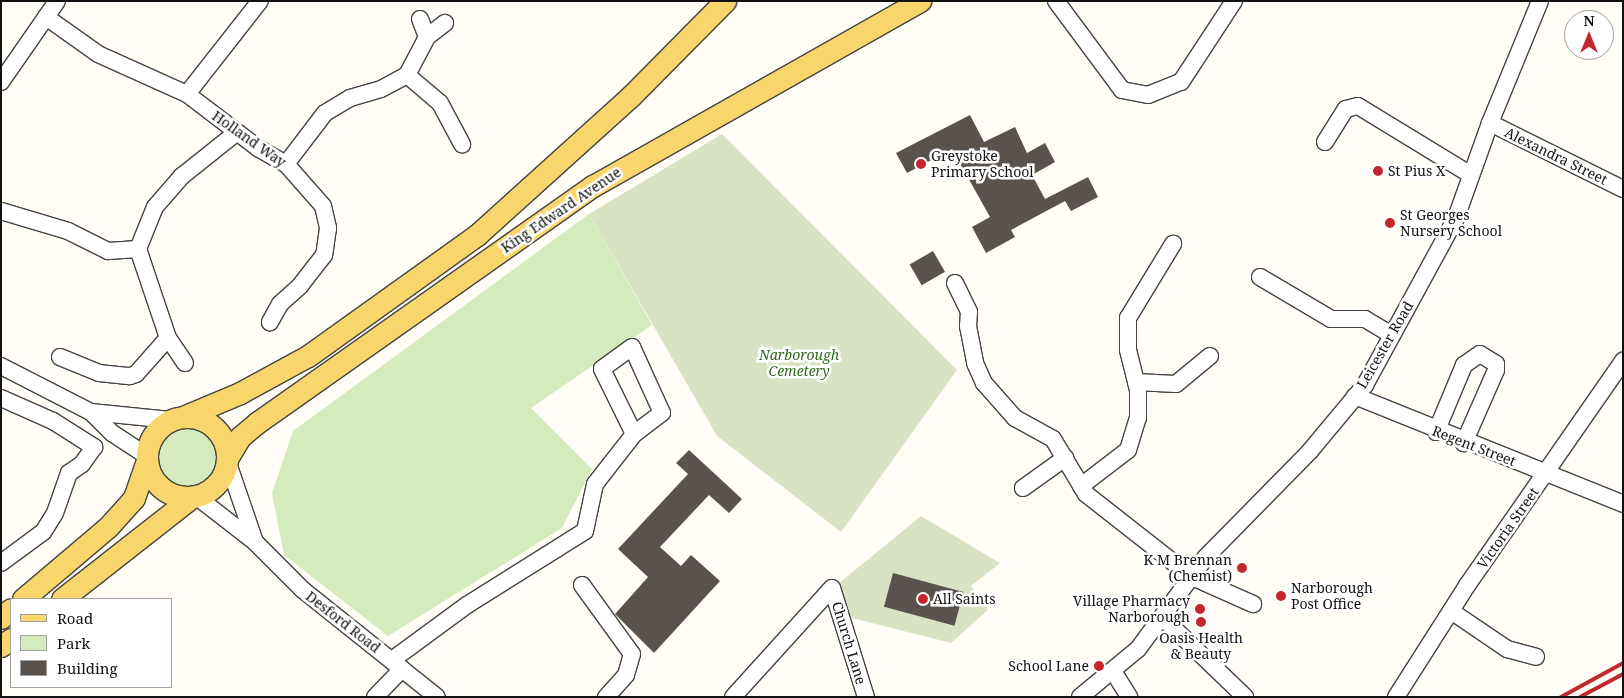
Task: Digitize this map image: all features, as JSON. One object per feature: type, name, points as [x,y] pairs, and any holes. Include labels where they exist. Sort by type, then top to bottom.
[{"type":"main road","name":"King Edward Avenue","points":[[24,598],[108,528],[134,498],[154,434],[177,418],[240,393],[308,356],[477,235],[631,96],[725,1]]},
{"type":"main road","name":"King Edward Avenue","points":[[63,598],[194,497],[218,485],[240,437],[258,422],[593,186],[920,1]]},
{"type":"main road","points":[[177,418],[209,423],[226,444],[228,460]]},
{"type":"main road","points":[[147,458],[150,473],[166,492],[194,497]]},
{"type":"street","points":[[1,82],[57,1]]},
{"type":"street","points":[[187,94],[260,1]]},
{"type":"street","points":[[1056,1],[1122,90],[1148,95],[1181,82],[1234,1]]},
{"type":"street","name":"Leicester Road","points":[[1082,696],[1138,649],[1163,618],[1206,557],[1310,451],[1355,396],[1392,335],[1456,218],[1490,122],[1540,1]]},
{"type":"street","name":"Holland Way","points":[[46,17],[98,54],[187,94],[236,133],[286,164],[323,206],[328,228],[324,255],[300,286],[280,304],[270,322]]},
{"type":"street","points":[[420,19],[427,38]]},
{"type":"street","points":[[286,164],[325,113],[350,98],[381,89],[407,75],[427,38],[445,23]]},
{"type":"street","points":[[407,75],[440,104],[462,144]]},
{"type":"street","points":[[1325,142],[1346,109],[1358,106],[1471,175]]},
{"type":"street","name":"Alexandra Street","points":[[1490,122],[1623,189]]},
{"type":"street","points":[[185,363],[168,338],[138,249],[154,207],[182,176],[236,133]]},
{"type":"street","points":[[1,211],[68,231],[108,251],[138,249]]},
{"type":"street","points":[[1081,486],[1128,450],[1138,418],[1136,382],[1128,350],[1128,318],[1173,244]]},
{"type":"street","points":[[1260,277],[1331,319],[1365,319],[1392,335]]},
{"type":"street","points":[[955,283],[969,312],[968,326],[975,362],[984,383],[1015,418],[1053,439],[1081,486],[1105,511],[1192,577],[1253,604]]},
{"type":"street","points":[[60,357],[99,373],[130,376],[136,374],[168,338]]},
{"type":"street","points":[[375,697],[397,664],[467,605],[584,531],[595,484],[634,434],[662,414],[632,348],[602,369],[634,434]]},
{"type":"street","points":[[1436,432],[1464,365],[1480,354],[1496,364],[1496,370],[1464,443]]},
{"type":"street","points":[[1136,382],[1176,384],[1210,356]]},
{"type":"street","name":"Victoria Street","points":[[1396,697],[1451,611],[1623,361]]},
{"type":"street","points":[[1,366],[91,412],[112,433],[147,458]]},
{"type":"street","points":[[1,563],[43,532],[55,513],[69,473],[82,464],[94,447],[53,421],[5,399],[21,377]]},
{"type":"street","name":"Regent Street","points":[[1355,396],[1436,432],[1623,504]]},
{"type":"street","points":[[91,412],[177,418]]},
{"type":"street","points":[[1023,488],[1065,458]]},
{"type":"street","name":"Desford Road","points":[[228,460],[256,542]]},
{"type":"street","name":"Desford Road","points":[[194,497],[256,542],[303,590],[437,697]]},
{"type":"street","points":[[582,585],[629,646],[632,663],[626,675],[608,696]]},
{"type":"street","name":"Church Lane","points":[[733,697],[832,588],[866,697]]},
{"type":"street","points":[[1451,611],[1507,649],[1536,657]]},
{"type":"street","points":[[1163,618],[1246,697]]},
{"type":"street","points":[[1113,671],[1129,697]]},
{"type":"green space","name":"Narborough Cemetery","points":[[722,134],[957,370],[841,532],[717,436],[589,214]]},
{"type":"green space","points":[[589,214],[652,325],[531,408],[592,469],[562,528],[388,636],[284,555],[272,493],[293,431]]},
{"type":"green space","points":[[181,425],[193,425],[209,434],[216,444],[218,456],[216,468],[209,478],[193,487],[181,487],[170,482],[161,473],[156,462],[156,450],[161,439],[170,430]]},
{"type":"green space","points":[[921,516],[1000,563],[971,586],[988,610],[951,643],[852,618],[839,595],[838,584]]},
{"type":"building","points":[[970,115],[984,142],[1015,127],[1027,153],[1045,143],[1055,162],[1032,175],[1045,199],[1088,177],[1098,197],[1071,211],[1065,201],[1011,230],[1015,237],[986,253],[972,227],[990,217],[952,149],[907,173],[896,153]]},
{"type":"building","points":[[933,251],[945,272],[922,285],[910,264]]},
{"type":"building","points":[[689,450],[742,499],[729,513],[709,495],[660,547],[681,566],[691,555],[720,581],[654,653],[615,614],[648,577],[618,549],[688,474],[676,463]]},
{"type":"building","name":"All Saints","points":[[893,573],[964,592],[954,626],[884,607]]},
{"type":"railway","points":[[1561,697],[1623,663]]},
{"type":"railway","points":[[1580,697],[1623,674]]},
{"type":"place","name":"Greystoke Primary School","points":[[921,164]]},
{"type":"place","name":"St Pius X","points":[[1378,171]]},
{"type":"place","name":"St Georges Nursery School","points":[[1390,223]]},
{"type":"place","name":"K M Brennan (Chemist)","points":[[1242,568]]},
{"type":"place","name":"Narborough Post Office","points":[[1281,596]]},
{"type":"place","name":"All Saints","points":[[923,599]]},
{"type":"place","name":"Village Pharmacy Narborough","points":[[1200,609]]},
{"type":"place","name":"Oasis Health & Beauty","points":[[1201,622]]},
{"type":"place","name":"School Lane","points":[[1099,666]]}]
